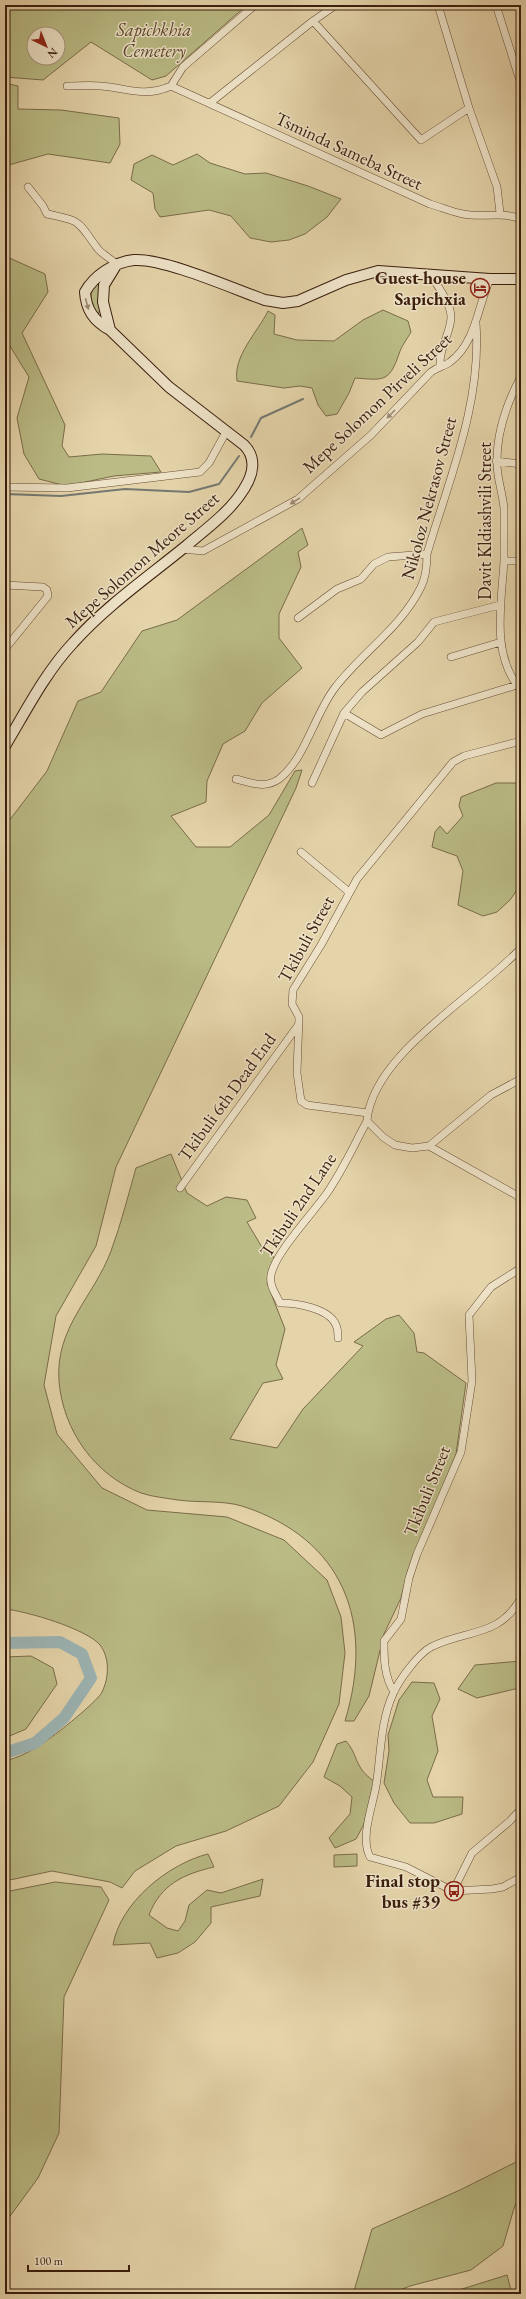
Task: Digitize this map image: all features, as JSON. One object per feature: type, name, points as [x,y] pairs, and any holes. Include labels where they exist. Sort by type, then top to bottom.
[{"type":"main road","name":"Mepe Solomon Meore Street","points":[[5,746],[40,688],[74,642],[110,607],[213,524],[230,507],[249,480],[253,463],[248,450],[170,387],[110,330],[100,324],[89,312],[84,292],[95,277],[116,266],[134,260],[158,262],[265,300],[283,303],[298,301],[366,273],[378,271],[490,279]]},
{"type":"main road","points":[[110,330],[103,302],[104,285],[116,266]]},
{"type":"main road","points":[[490,279],[521,279]]},
{"type":"street","points":[[67,86],[101,86],[140,93],[162,90],[171,86],[183,67],[255,5]]},
{"type":"street","points":[[210,104],[313,21],[336,5]]},
{"type":"street","points":[[438,5],[469,108],[497,187],[500,213]]},
{"type":"street","points":[[496,5],[521,84]]},
{"type":"street","points":[[313,21],[421,140],[469,108]]},
{"type":"street","name":"Tsminda Sameba Street","points":[[171,86],[430,204],[463,214],[482,216],[500,213],[521,218]]},
{"type":"street","points":[[28,187],[43,206],[46,214],[76,220],[87,231],[99,250],[116,266]]},
{"type":"street","points":[[431,275],[451,317],[442,348],[440,365]]},
{"type":"street","name":"Mepe Solomon Pirveli Street","points":[[182,549],[203,551],[298,499],[371,435],[418,385],[440,365],[450,363],[461,351],[476,323],[483,294],[490,279]]},
{"type":"street","name":"Nikoloz Nekrasov Street","points":[[236,779],[261,786],[271,784],[293,767],[316,716],[334,688],[385,636],[422,586],[426,570],[427,554],[466,426],[478,349],[476,323]]},
{"type":"street","name":"Davit Kldiashvili Street","points":[[519,687],[501,642],[500,605],[504,562],[504,506],[496,461],[502,424],[521,376]]},
{"type":"street","points":[[5,487],[67,488],[200,472],[209,462],[226,432]]},
{"type":"street","points":[[496,461],[521,464]]},
{"type":"street","points":[[298,618],[337,589],[361,579],[374,564],[388,557],[427,554]]},
{"type":"street","points":[[504,562],[521,561]]},
{"type":"street","points":[[5,585],[43,587],[47,590],[48,596],[5,649]]},
{"type":"street","points":[[312,783],[344,713],[362,692],[418,642],[434,622],[500,605]]},
{"type":"street","points":[[451,657],[501,642]]},
{"type":"street","points":[[344,713],[381,736],[422,714],[519,687]]},
{"type":"street","name":"Tkibuli Street","points":[[368,1113],[307,1105],[301,1101],[297,1073],[299,1017],[292,1004],[293,990],[357,879],[453,762],[464,756],[521,741]]},
{"type":"street","points":[[301,852],[349,892]]},
{"type":"street","points":[[521,948],[504,966],[409,1045],[381,1081],[368,1113],[367,1121],[383,1138],[396,1145],[412,1148],[429,1146],[491,1095],[521,1079]]},
{"type":"street","name":"Tkibuli 6th Dead End","points":[[180,1188],[299,1024]]},
{"type":"street","name":"Tkibuli 2nd Lane","points":[[338,1338],[336,1325],[328,1317],[307,1306],[280,1303],[270,1283],[271,1273],[288,1243],[316,1208],[340,1173],[367,1121]]},
{"type":"street","points":[[429,1146],[516,1195],[521,1200]]},
{"type":"street","name":"Tkibuli Street","points":[[394,1692],[388,1683],[385,1666],[384,1641],[402,1619],[408,1578],[461,1452],[472,1380],[469,1315],[491,1287],[521,1268]]},
{"type":"street","points":[[521,1598],[508,1617],[490,1629],[454,1638],[420,1654],[394,1692],[386,1712],[381,1759],[371,1814],[365,1834],[365,1847],[370,1857],[406,1867],[436,1884],[453,1891],[503,1887],[521,1877]]},
{"type":"street","points":[[453,1891],[472,1853],[510,1821],[521,1809]]},
{"type":"green space","name":"Sapichkhia Cemetery","points":[[5,5],[247,5],[166,76],[152,80],[91,42],[66,62],[66,26],[26,26],[26,66],[61,66],[43,80],[5,77]]},
{"type":"green space","points":[[5,83],[18,86],[18,109],[61,110],[119,118],[120,144],[110,163],[48,154],[5,166]]},
{"type":"green space","points":[[197,154],[210,163],[245,174],[266,173],[308,186],[341,199],[327,217],[305,234],[289,240],[271,242],[250,238],[231,216],[209,210],[160,217],[155,209],[153,193],[131,180],[134,164],[152,155],[173,165]]},
{"type":"green space","points":[[5,256],[45,274],[48,292],[22,333],[65,425],[62,446],[69,457],[102,454],[151,456],[161,472],[114,476],[66,486],[39,479],[24,454],[17,418],[29,377],[5,338]]},
{"type":"green space","points":[[98,281],[101,298],[98,314],[91,301],[91,293]]},
{"type":"green space","points":[[383,310],[408,321],[411,332],[388,375],[379,379],[355,378],[349,393],[337,414],[326,416],[318,405],[312,388],[300,386],[284,388],[237,381],[237,372],[242,354],[268,311],[275,315],[274,334],[297,340],[334,341],[363,320]]},
{"type":"green space","points":[[302,528],[308,545],[298,552],[301,567],[279,614],[279,638],[302,668],[262,703],[245,731],[223,744],[207,781],[206,802],[171,816],[196,847],[230,847],[269,815],[295,771],[302,770],[296,788],[116,1167],[96,1246],[56,1316],[44,1385],[57,1434],[102,1488],[147,1510],[227,1517],[284,1540],[327,1580],[341,1617],[345,1653],[339,1704],[313,1762],[279,1806],[226,1831],[176,1846],[135,1871],[122,1888],[110,1882],[52,1871],[5,1881],[5,1761],[28,1752],[42,1744],[66,1726],[100,1696],[106,1681],[107,1662],[106,1656],[100,1645],[83,1633],[41,1617],[5,1609],[5,826],[47,771],[78,701],[101,692],[142,631],[177,620]]},
{"type":"green space","points":[[496,783],[517,783],[521,787],[521,884],[510,900],[497,912],[483,916],[458,905],[463,871],[457,856],[432,847],[435,832],[440,826],[447,834],[463,816],[459,806],[461,797]]},
{"type":"green space","points":[[171,1154],[187,1193],[207,1206],[226,1197],[247,1200],[256,1218],[247,1222],[263,1249],[271,1253],[274,1258],[267,1283],[285,1329],[276,1365],[283,1379],[263,1383],[230,1439],[277,1448],[303,1409],[363,1346],[354,1342],[386,1319],[399,1315],[414,1333],[417,1352],[424,1353],[466,1383],[456,1454],[408,1570],[401,1598],[384,1634],[369,1696],[354,1721],[345,1721],[353,1685],[356,1650],[352,1618],[343,1589],[327,1562],[305,1540],[277,1521],[242,1506],[226,1503],[186,1501],[155,1496],[141,1493],[124,1485],[109,1475],[84,1449],[67,1417],[59,1381],[59,1362],[63,1344],[69,1328],[104,1268],[121,1220],[136,1168]]},
{"type":"green space","points":[[31,1656],[53,1668],[57,1684],[26,1729],[5,1738],[5,1657]]},
{"type":"green space","points":[[521,1661],[521,1689],[515,1689],[477,1698],[458,1689],[475,1665]]},
{"type":"green space","points":[[412,1682],[434,1683],[440,1699],[432,1716],[438,1751],[427,1780],[433,1797],[463,1797],[462,1814],[434,1823],[410,1823],[394,1803],[384,1783],[389,1751],[388,1735],[399,1700]]},
{"type":"green space","points":[[346,1741],[360,1767],[374,1781],[364,1824],[356,1839],[335,1848],[329,1838],[350,1814],[352,1797],[340,1786],[324,1777],[337,1744]]},
{"type":"green space","points":[[208,1854],[214,1867],[193,1873],[175,1882],[160,1895],[149,1915],[167,1928],[178,1931],[185,1921],[189,1905],[207,1890],[221,1893],[263,1879],[260,1896],[211,1907],[211,1923],[195,1942],[178,1953],[157,1958],[150,1943],[113,1945],[117,1929],[125,1914],[148,1888],[162,1876],[177,1867]]},
{"type":"green space","points":[[357,1854],[357,1866],[334,1867],[334,1855]]},
{"type":"green space","points":[[55,1882],[101,1887],[109,1900],[64,1997],[59,2133],[38,2178],[5,2223],[5,1892]]},
{"type":"green space","points":[[518,2076],[521,2076],[521,2197],[515,2205],[503,2246],[471,2270],[410,2286],[390,2294],[355,2294],[354,2291],[372,2229],[460,2190],[516,2162]]},
{"type":"green space","points":[[507,2275],[512,2294],[446,2294]]},
{"type":"waterway","points":[[251,437],[261,418],[303,399]]},
{"type":"waterway","points":[[5,494],[61,496],[125,489],[189,492],[219,484],[239,456]]},
{"type":"waterway","points":[[5,1643],[60,1642],[82,1654],[91,1678],[64,1718],[35,1743],[5,1753]]},
{"type":"place","name":"Guest house Sapichxia","points":[[480,288]]},
{"type":"place","name":"Final stop bus #39","points":[[454,1891]]}]
